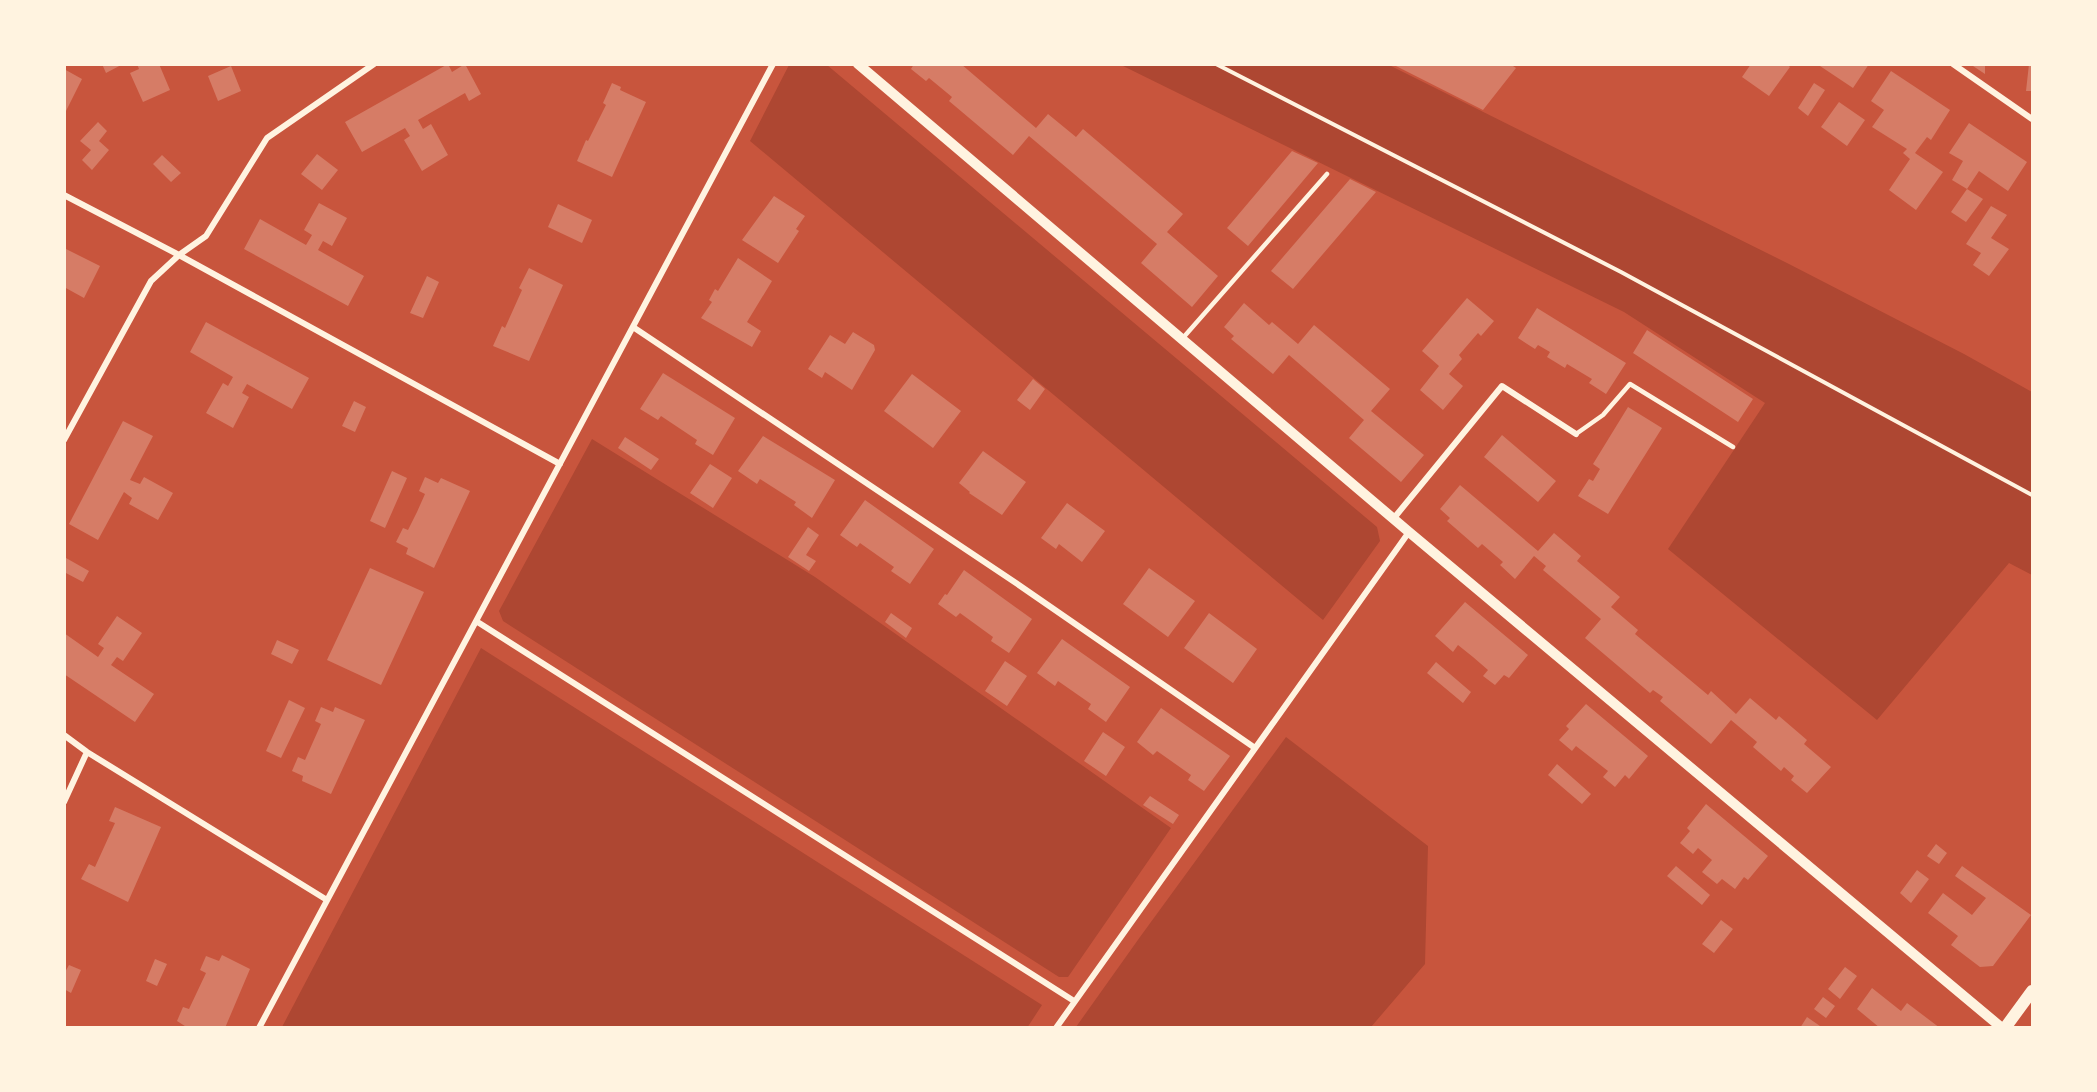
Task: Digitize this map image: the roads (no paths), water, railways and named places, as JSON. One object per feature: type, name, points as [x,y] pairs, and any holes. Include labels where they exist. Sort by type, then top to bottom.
[{"type":"main road","points":[[2003,1028],[2032,991]]},
{"type":"street","points":[[64,440],[151,281],[179,255],[206,236],[267,138],[374,64]]},
{"type":"street","points":[[259,1028],[773,64]]},
{"type":"street","points":[[858,64],[1409,532],[2003,1028]]},
{"type":"street","points":[[1953,64],[2032,118]]},
{"type":"street","points":[[64,195],[179,255],[560,464]]},
{"type":"street","points":[[633,327],[1016,583],[1255,748]]},
{"type":"street","points":[[1394,519],[1502,386],[1576,434]]},
{"type":"street","points":[[1056,1028],[1409,532]]},
{"type":"street","points":[[476,621],[1074,1001]]},
{"type":"street","points":[[64,735],[87,752],[327,900]]},
{"type":"street","points":[[64,802],[87,752]]},
{"type":"lane","points":[[1181,340],[1327,174]]},
{"type":"lane","points":[[1576,434],[1603,415],[1630,384],[1733,447]]}]
